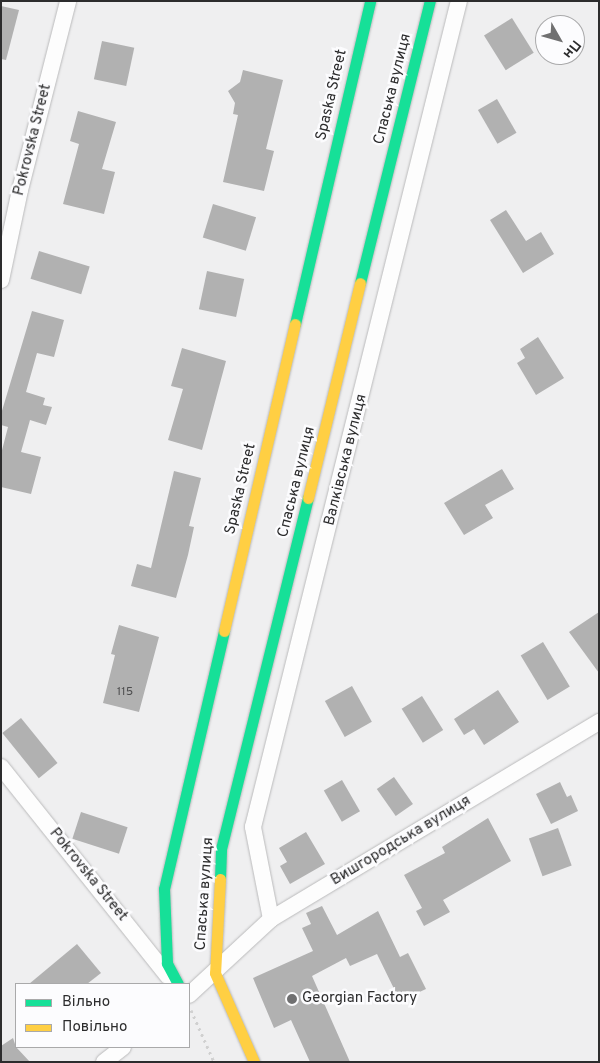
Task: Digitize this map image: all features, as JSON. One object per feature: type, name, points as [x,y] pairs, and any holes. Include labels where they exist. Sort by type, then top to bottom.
[{"type":"street","name":"Pokrovska Street","points":[[1,280],[20,190],[68,1]]},
{"type":"street","name":"Spaska Street","points":[[176,983],[167,963],[164,889],[370,1]]},
{"type":"street","name":"Спаська вулиця","points":[[215,973],[221,849],[430,1]]},
{"type":"street","name":"Валківська вулиця","points":[[271,919],[253,827],[459,1]]},
{"type":"street","points":[[404,109],[431,115]]},
{"type":"street","points":[[263,683],[288,689]]},
{"type":"street","name":"Вишгородська вулиця","points":[[190,994],[271,919],[599,722]]},
{"type":"street","name":"Pokrovska Street","points":[[1,766],[175,983]]},
{"type":"street","points":[[215,973],[254,1062]]},
{"type":"street","points":[[104,1062],[122,1048]]},
{"type":"path","points":[[190,1007],[214,1062]]},
{"type":"building","points":[[1,6],[19,10],[6,60],[1,59]]},
{"type":"building","points":[[512,18],[534,53],[506,70],[484,35]]},
{"type":"building","points":[[102,41],[134,48],[126,86],[94,79]]},
{"type":"building","points":[[243,70],[283,80],[266,149],[274,151],[264,191],[223,182],[238,115],[233,114],[235,103],[228,91],[240,82]]},
{"type":"building","points":[[497,99],[516,133],[497,144],[478,110]]},
{"type":"building","points":[[78,111],[116,122],[102,169],[115,172],[104,214],[63,204],[79,144],[70,141]]},
{"type":"building","points":[[213,204],[256,217],[246,251],[203,237]]},
{"type":"building","points":[[506,210],[526,241],[541,232],[554,254],[523,273],[490,220]]},
{"type":"building","points":[[39,251],[90,266],[81,294],[31,279]]},
{"type":"building","points":[[207,271],[244,279],[236,317],[199,309]]},
{"type":"building","points":[[32,311],[64,320],[54,357],[37,353],[26,392],[45,398],[43,405],[52,407],[46,425],[30,420],[21,452],[41,457],[31,494],[1,487],[1,454],[8,427],[1,425],[1,414]]},
{"type":"building","points":[[538,337],[564,378],[536,395],[517,363],[525,358],[520,349]]},
{"type":"building","points":[[182,348],[226,361],[202,450],[168,440],[183,389],[171,386]]},
{"type":"building","points":[[502,469],[514,489],[485,505],[493,518],[464,535],[444,503]]},
{"type":"building","points":[[174,471],[201,478],[189,526],[194,527],[176,598],[131,586],[137,564],[151,568]]},
{"type":"building","points":[[599,612],[599,673],[569,632]]},
{"type":"building","points":[[119,625],[159,637],[139,712],[103,703],[115,655],[111,654]]},
{"type":"building","points":[[543,642],[570,687],[547,700],[521,655]]},
{"type":"building","points":[[352,686],[372,722],[345,737],[325,701]]},
{"type":"building","points":[[498,690],[519,722],[484,745],[474,729],[464,735],[454,719]]},
{"type":"building","points":[[422,696],[443,730],[423,743],[402,709]]},
{"type":"building","points":[[21,718],[58,763],[39,778],[2,733]]},
{"type":"building","points":[[394,777],[413,804],[396,816],[377,789]]},
{"type":"building","points":[[342,780],[360,811],[342,822],[324,790]]},
{"type":"building","points":[[560,782],[567,797],[571,795],[578,811],[551,824],[536,794]]},
{"type":"building","points":[[81,812],[128,827],[119,854],[72,839]]},
{"type":"building","points":[[488,818],[511,861],[443,900],[450,912],[424,926],[416,911],[422,908],[404,875],[445,853],[442,847]]},
{"type":"building","points":[[558,828],[572,866],[543,876],[529,839]]},
{"type":"building","points":[[306,832],[325,864],[290,884],[280,866],[287,862],[279,848]]},
{"type":"building","points":[[322,906],[337,935],[378,911],[400,957],[408,953],[426,989],[400,1001],[377,954],[350,966],[346,958],[312,976],[350,1062],[310,1062],[291,1020],[274,1028],[253,978],[313,951],[302,928],[311,924],[306,913]]},
{"type":"building","points":[[77,944],[101,973],[88,983],[30,983]]},
{"type":"building","points":[[13,1038],[15,1048],[30,1062],[1,1062],[1,1046]]},
{"type":"traffic: fast","points":[[295,324],[370,1]]},
{"type":"traffic: fast","points":[[360,283],[430,1]]},
{"type":"traffic: fast","points":[[220,879],[221,849],[308,498]]},
{"type":"traffic: fast","points":[[177,983],[167,963],[164,889],[224,631]]},
{"type":"traffic: slow","points":[[308,498],[360,283]]},
{"type":"traffic: slow","points":[[224,631],[295,324]]},
{"type":"traffic: slow","points":[[220,879],[215,973],[254,1062]]},
{"type":"place","name":"Georgian Factory","points":[[292,999]]}]
